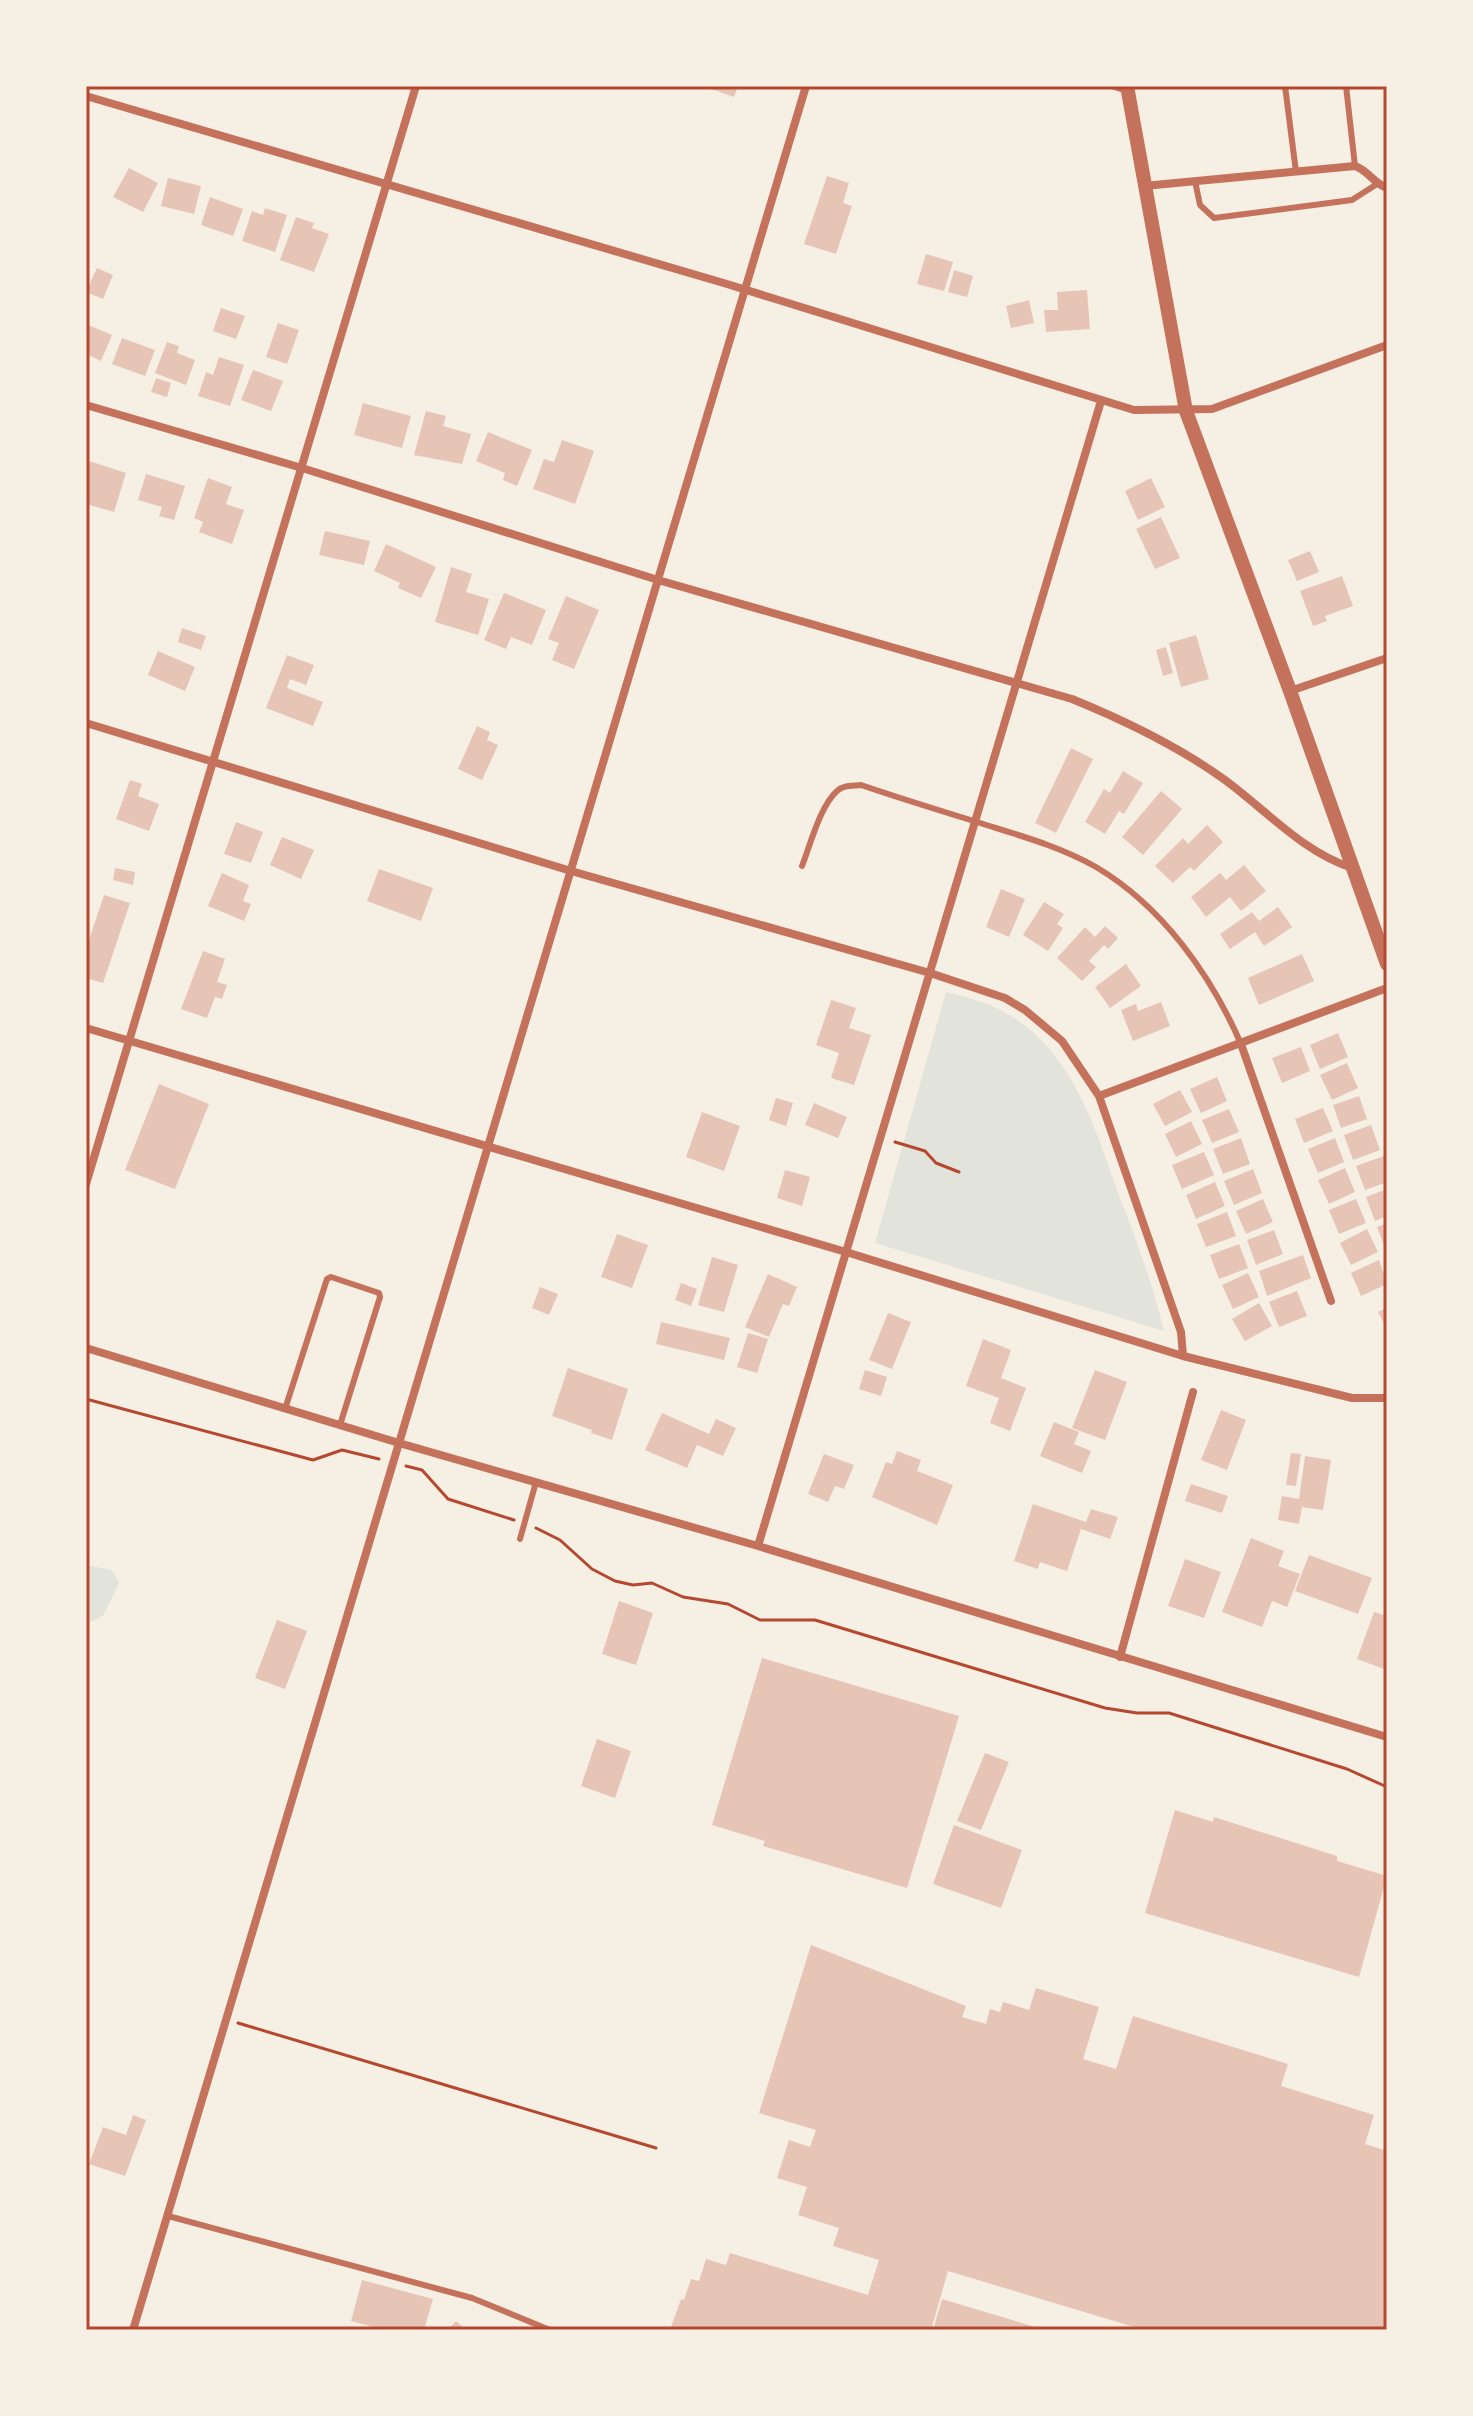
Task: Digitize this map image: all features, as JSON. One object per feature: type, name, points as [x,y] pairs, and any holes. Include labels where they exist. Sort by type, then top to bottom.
[{"type":"street","points":[[86,1184],[416,86]]},
{"type":"street","points":[[133,2330],[806,86]]},
{"type":"street","points":[[1123,87],[1186,411],[1387,964]]},
{"type":"street","points":[[86,96],[745,290],[1134,410],[1212,409],[1387,345]]},
{"type":"street","points":[[1143,186],[1355,166],[1366,170],[1377,184],[1387,188]]},
{"type":"street","points":[[758,1546],[1101,401]]},
{"type":"street","points":[[86,405],[302,468],[658,580],[1017,681],[1121,718],[1224,779],[1325,859],[1353,868]]},
{"type":"street","points":[[1290,691],[1387,658]]},
{"type":"street","points":[[86,723],[571,871],[930,973],[1005,998],[1025,1010],[1062,1041],[1099,1096],[1181,1332],[1183,1356]]},
{"type":"street","points":[[1099,1096],[1387,988]]},
{"type":"street","points":[[86,1028],[846,1252],[1183,1356],[1352,1398],[1387,1398]]},
{"type":"street","points":[[1241,1044],[1331,1301]]},
{"type":"street","points":[[86,1348],[399,1443],[758,1546],[1387,1737]]},
{"type":"street","points":[[1120,1657],[1193,1392]]},
{"type":"lane","points":[[1285,86],[1296,172]]},
{"type":"lane","points":[[1346,86],[1355,166]]},
{"type":"lane","points":[[1195,181],[1200,205],[1214,218],[1352,200],[1377,184]]},
{"type":"lane","points":[[802,866],[827,804],[838,789],[849,786],[861,785],[1051,845],[1097,868],[1135,895],[1169,928],[1227,1013],[1241,1044]]},
{"type":"lane","points":[[285,1409],[327,1279],[331,1277],[379,1293],[380,1297],[340,1425]]},
{"type":"lane","points":[[520,1539],[536,1482]]},
{"type":"lane","points":[[168,2216],[472,2298],[550,2330]]},
{"type":"path","points":[[880,1138],[925,1151],[936,1163],[959,1172]]},
{"type":"path","points":[[86,1399],[313,1460],[342,1450],[422,1470],[448,1499],[547,1531],[592,1569],[615,1581],[633,1585],[652,1583],[683,1597],[728,1604],[760,1620],[815,1620],[1105,1708],[1137,1713],[1169,1713],[1347,1769],[1387,1787]]},
{"type":"path","points":[[226,2020],[656,2148]]},
{"type":"shaded area","points":[[946,992],[987,1004],[1015,1018],[1043,1042],[1059,1061],[1084,1104],[1103,1151],[1144,1264],[1164,1331],[875,1243]]},
{"type":"shaded area","points":[[86,1565],[112,1570],[119,1583],[103,1616],[90,1622],[86,1621]]},
{"type":"building","points":[[703,86],[738,86],[734,97]]},
{"type":"building","points":[[129,168],[158,183],[143,212],[113,197]]},
{"type":"building","points":[[827,176],[849,183],[843,203],[852,206],[836,254],[804,244]]},
{"type":"building","points":[[168,178],[201,186],[194,214],[161,206]]},
{"type":"building","points":[[210,197],[243,209],[233,236],[201,225]]},
{"type":"building","points":[[265,208],[287,215],[275,252],[242,241],[252,211],[263,215]]},
{"type":"building","points":[[296,217],[314,223],[312,228],[329,234],[314,272],[280,260]]},
{"type":"building","points":[[926,254],[953,262],[944,291],[917,284]]},
{"type":"building","points":[[97,268],[113,275],[103,299],[86,292]]},
{"type":"building","points":[[954,270],[973,276],[967,297],[948,292]]},
{"type":"building","points":[[1087,290],[1090,329],[1046,332],[1044,310],[1058,310],[1057,292]]},
{"type":"building","points":[[1029,300],[1034,323],[1011,328],[1006,306]]},
{"type":"building","points":[[221,308],[245,316],[236,339],[213,331]]},
{"type":"building","points":[[278,323],[299,330],[287,364],[266,357]]},
{"type":"building","points":[[86,324],[112,335],[101,361],[86,354]]},
{"type":"building","points":[[122,338],[155,350],[145,376],[112,364]]},
{"type":"building","points":[[167,342],[179,346],[177,353],[195,360],[186,385],[155,373]]},
{"type":"building","points":[[219,357],[244,365],[230,406],[198,396],[206,372],[213,375]]},
{"type":"building","points":[[253,370],[283,381],[271,411],[241,400]]},
{"type":"building","points":[[156,378],[171,383],[167,397],[151,392]]},
{"type":"building","points":[[363,403],[411,416],[402,448],[354,435]]},
{"type":"building","points":[[426,411],[446,416],[443,426],[471,434],[462,464],[414,455]]},
{"type":"building","points":[[488,432],[532,450],[517,486],[503,480],[505,473],[476,461]]},
{"type":"building","points":[[562,440],[594,451],[575,504],[533,489],[544,459],[554,462]]},
{"type":"building","points":[[86,460],[126,473],[114,512],[86,504]]},
{"type":"building","points":[[146,474],[185,486],[174,520],[159,516],[162,507],[138,500]]},
{"type":"building","points":[[208,478],[232,487],[226,504],[244,510],[232,544],[199,532],[203,522],[194,518]]},
{"type":"building","points":[[1151,478],[1165,507],[1138,520],[1125,491]]},
{"type":"building","points":[[1161,517],[1180,558],[1155,569],[1136,529]]},
{"type":"building","points":[[325,531],[370,541],[364,565],[319,555]]},
{"type":"building","points":[[386,544],[436,567],[421,598],[398,588],[400,583],[374,571]]},
{"type":"building","points":[[1310,551],[1319,572],[1297,581],[1288,560]]},
{"type":"building","points":[[451,567],[472,574],[466,592],[489,599],[478,635],[435,622]]},
{"type":"building","points":[[1342,576],[1353,606],[1325,616],[1327,621],[1313,626],[1300,591]]},
{"type":"building","points":[[504,593],[546,610],[532,645],[511,637],[506,649],[484,640]]},
{"type":"building","points":[[566,596],[599,610],[574,669],[552,660],[559,643],[548,639]]},
{"type":"building","points":[[182,628],[206,636],[201,650],[178,642]]},
{"type":"building","points":[[1196,635],[1209,679],[1181,687],[1169,643]]},
{"type":"building","points":[[1166,647],[1173,673],[1163,676],[1156,650]]},
{"type":"building","points":[[158,651],[195,667],[185,691],[148,675]]},
{"type":"building","points":[[287,655],[314,665],[306,685],[290,679],[287,688],[323,702],[313,726],[266,708]]},
{"type":"building","points":[[477,726],[490,732],[487,740],[498,745],[482,780],[458,769]]},
{"type":"building","points":[[1071,748],[1093,759],[1056,833],[1035,823]]},
{"type":"building","points":[[1123,771],[1143,783],[1124,814],[1119,811],[1105,834],[1085,822],[1104,789],[1110,793]]},
{"type":"building","points":[[130,780],[142,784],[138,796],[159,804],[149,831],[116,819]]},
{"type":"building","points":[[1161,791],[1182,809],[1143,855],[1122,837]]},
{"type":"building","points":[[236,822],[263,832],[251,863],[224,854]]},
{"type":"building","points":[[1207,825],[1223,842],[1194,871],[1190,867],[1173,883],[1155,866],[1183,838],[1188,844]]},
{"type":"building","points":[[282,837],[314,850],[301,879],[270,865]]},
{"type":"building","points":[[1244,865],[1266,891],[1241,911],[1230,897],[1206,917],[1191,897],[1220,873],[1226,880]]},
{"type":"building","points":[[115,868],[135,872],[133,885],[113,880]]},
{"type":"building","points":[[379,869],[433,888],[421,921],[367,901]]},
{"type":"building","points":[[222,873],[249,885],[243,901],[251,904],[244,921],[208,906]]},
{"type":"building","points":[[1001,889],[1025,899],[1009,937],[986,927]]},
{"type":"building","points":[[104,895],[130,903],[103,983],[86,978],[86,949]]},
{"type":"building","points":[[1044,902],[1064,914],[1057,924],[1063,928],[1048,951],[1023,935]]},
{"type":"building","points":[[1278,907],[1292,927],[1264,946],[1255,932],[1230,949],[1220,934],[1252,912],[1259,921]]},
{"type":"building","points":[[1105,926],[1118,938],[1108,949],[1104,945],[1089,961],[1096,967],[1082,981],[1057,958],[1085,927],[1095,937]]},
{"type":"building","points":[[203,951],[225,959],[217,982],[227,985],[222,999],[215,997],[207,1018],[181,1009]]},
{"type":"building","points":[[1302,954],[1314,981],[1259,1005],[1248,978]]},
{"type":"building","points":[[1126,964],[1141,986],[1110,1008],[1095,987]]},
{"type":"building","points":[[831,1000],[856,1008],[849,1028],[871,1035],[854,1085],[831,1078],[839,1053],[816,1045]]},
{"type":"building","points":[[1161,1002],[1170,1026],[1133,1041],[1121,1010],[1136,1004],[1138,1011]]},
{"type":"building","points":[[1338,1033],[1348,1057],[1320,1069],[1310,1045]]},
{"type":"building","points":[[1301,1047],[1310,1071],[1282,1083],[1272,1058]]},
{"type":"building","points":[[1347,1063],[1358,1088],[1332,1100],[1320,1075]]},
{"type":"building","points":[[1217,1077],[1227,1101],[1201,1113],[1190,1089]]},
{"type":"building","points":[[159,1084],[209,1104],[175,1189],[125,1170]]},
{"type":"building","points":[[1180,1090],[1192,1112],[1165,1126],[1153,1104]]},
{"type":"building","points":[[1359,1096],[1367,1119],[1341,1128],[1333,1105]]},
{"type":"building","points":[[776,1098],[793,1103],[786,1126],[769,1120]]},
{"type":"building","points":[[814,1103],[847,1117],[838,1138],[805,1125]]},
{"type":"building","points":[[1323,1108],[1333,1131],[1304,1143],[1295,1119]]},
{"type":"building","points":[[1229,1109],[1239,1132],[1212,1143],[1202,1120]]},
{"type":"building","points":[[702,1112],[740,1126],[724,1171],[686,1157]]},
{"type":"building","points":[[1191,1121],[1202,1144],[1176,1157],[1165,1134]]},
{"type":"building","points":[[1371,1125],[1380,1150],[1353,1160],[1344,1135]]},
{"type":"building","points":[[1241,1138],[1250,1164],[1223,1174],[1213,1149]]},
{"type":"building","points":[[1335,1138],[1344,1162],[1318,1173],[1308,1149]]},
{"type":"building","points":[[1204,1152],[1214,1175],[1182,1189],[1172,1165]]},
{"type":"building","points":[[1384,1156],[1387,1182],[1365,1190],[1356,1166]]},
{"type":"building","points":[[1345,1168],[1355,1192],[1329,1204],[1318,1180]]},
{"type":"building","points":[[1253,1169],[1262,1193],[1234,1205],[1224,1181]]},
{"type":"building","points":[[785,1170],[810,1177],[802,1206],[777,1198]]},
{"type":"building","points":[[1215,1182],[1225,1206],[1196,1219],[1186,1195]]},
{"type":"building","points":[[1387,1189],[1387,1216],[1375,1221],[1366,1197]]},
{"type":"building","points":[[1263,1199],[1273,1222],[1246,1234],[1236,1211]]},
{"type":"building","points":[[1356,1199],[1366,1223],[1339,1234],[1329,1210]]},
{"type":"building","points":[[1227,1212],[1236,1236],[1206,1247],[1197,1224]]},
{"type":"building","points":[[1387,1223],[1387,1253],[1377,1227]]},
{"type":"building","points":[[1367,1229],[1378,1252],[1351,1265],[1340,1243]]},
{"type":"building","points":[[1274,1230],[1283,1254],[1256,1265],[1247,1240]]},
{"type":"building","points":[[617,1234],[648,1245],[632,1288],[601,1277]]},
{"type":"building","points":[[1239,1244],[1248,1268],[1219,1279],[1210,1255]]},
{"type":"building","points":[[1303,1255],[1311,1278],[1267,1296],[1259,1271]]},
{"type":"building","points":[[712,1257],[738,1265],[724,1312],[698,1305]]},
{"type":"building","points":[[1379,1260],[1387,1284],[1361,1296],[1351,1273]]},
{"type":"building","points":[[1248,1273],[1259,1297],[1233,1309],[1222,1285]]},
{"type":"building","points":[[768,1274],[797,1287],[789,1306],[783,1304],[769,1337],[745,1327]]},
{"type":"building","points":[[681,1283],[697,1289],[691,1306],[675,1300]]},
{"type":"building","points":[[540,1287],[558,1294],[549,1315],[532,1308]]},
{"type":"building","points":[[1297,1291],[1307,1316],[1279,1327],[1269,1302]]},
{"type":"building","points":[[1259,1303],[1272,1326],[1245,1341],[1232,1319]]},
{"type":"building","points":[[1387,1308],[1387,1329],[1378,1312]]},
{"type":"building","points":[[888,1313],[911,1322],[892,1369],[869,1360]]},
{"type":"building","points":[[661,1322],[730,1338],[724,1360],[656,1344]]},
{"type":"building","points":[[748,1333],[768,1339],[757,1373],[737,1367]]},
{"type":"building","points":[[983,1339],[1011,1350],[1001,1378],[1026,1388],[1010,1431],[990,1423],[999,1398],[966,1386]]},
{"type":"building","points":[[568,1368],[628,1389],[612,1440],[552,1416]]},
{"type":"building","points":[[865,1370],[887,1377],[881,1396],[859,1389]]},
{"type":"building","points":[[1095,1370],[1127,1382],[1105,1440],[1072,1428]]},
{"type":"building","points":[[1221,1410],[1246,1420],[1227,1470],[1201,1460]]},
{"type":"building","points":[[662,1413],[709,1434],[716,1419],[736,1428],[723,1456],[697,1445],[687,1468],[645,1450]]},
{"type":"building","points":[[1054,1422],[1079,1432],[1074,1444],[1091,1451],[1082,1473],[1040,1456]]},
{"type":"building","points":[[897,1451],[921,1460],[917,1471],[953,1485],[937,1525],[872,1497],[886,1462],[892,1464]]},
{"type":"building","points":[[1291,1453],[1301,1454],[1296,1486],[1286,1485]]},
{"type":"building","points":[[824,1454],[854,1465],[844,1489],[835,1486],[828,1502],[808,1494]]},
{"type":"building","points":[[1305,1456],[1331,1460],[1323,1510],[1302,1507],[1299,1524],[1278,1520],[1282,1496],[1299,1499]]},
{"type":"building","points":[[1191,1484],[1228,1496],[1222,1513],[1185,1501]]},
{"type":"building","points":[[1033,1504],[1086,1522],[1091,1509],[1118,1517],[1110,1539],[1081,1529],[1067,1571],[1040,1562],[1038,1569],[1014,1561]]},
{"type":"building","points":[[1251,1538],[1284,1551],[1278,1566],[1300,1574],[1287,1607],[1272,1601],[1262,1627],[1222,1612]]},
{"type":"building","points":[[1309,1555],[1372,1578],[1358,1614],[1295,1591]]},
{"type":"building","points":[[1185,1559],[1221,1572],[1204,1618],[1168,1606]]},
{"type":"building","points":[[619,1601],[653,1613],[636,1665],[602,1654]]},
{"type":"building","points":[[1374,1612],[1387,1616],[1387,1670],[1357,1659]]},
{"type":"building","points":[[277,1620],[307,1631],[285,1689],[255,1678]]},
{"type":"building","points":[[762,1658],[959,1716],[907,1888],[763,1846],[765,1841],[712,1825]]},
{"type":"building","points":[[597,1739],[631,1751],[615,1798],[581,1786]]},
{"type":"building","points":[[985,1753],[1009,1762],[981,1830],[957,1821]]},
{"type":"building","points":[[1175,1810],[1213,1822],[1214,1817],[1337,1856],[1337,1861],[1387,1876],[1359,1977],[1145,1913]]},
{"type":"building","points":[[954,1825],[1022,1850],[1001,1908],[933,1884]]},
{"type":"building","points":[[811,1945],[966,2006],[962,2017],[986,2024],[990,2009],[1000,2012],[1003,2002],[1029,2010],[1036,1988],[1099,2007],[1083,2059],[1116,2069],[1133,2016],[1288,2064],[1281,2086],[1374,2115],[1365,2144],[1387,2151],[1387,2330],[1144,2330],[948,2271],[931,2330],[670,2330],[691,2279],[699,2281],[706,2259],[726,2265],[730,2253],[868,2295],[879,2260],[833,2246],[839,2228],[798,2215],[807,2187],[777,2178],[789,2140],[810,2147],[816,2130],[759,2113]]},
{"type":"building","points":[[133,2115],[146,2120],[125,2176],[89,2164],[103,2127],[126,2135]]},
{"type":"building","points":[[362,2280],[433,2299],[424,2330],[385,2330],[351,2321]]},
{"type":"building","points":[[942,2299],[1042,2329],[1042,2330],[933,2330]]},
{"type":"building","points":[[456,2321],[466,2330],[448,2330]]}]
